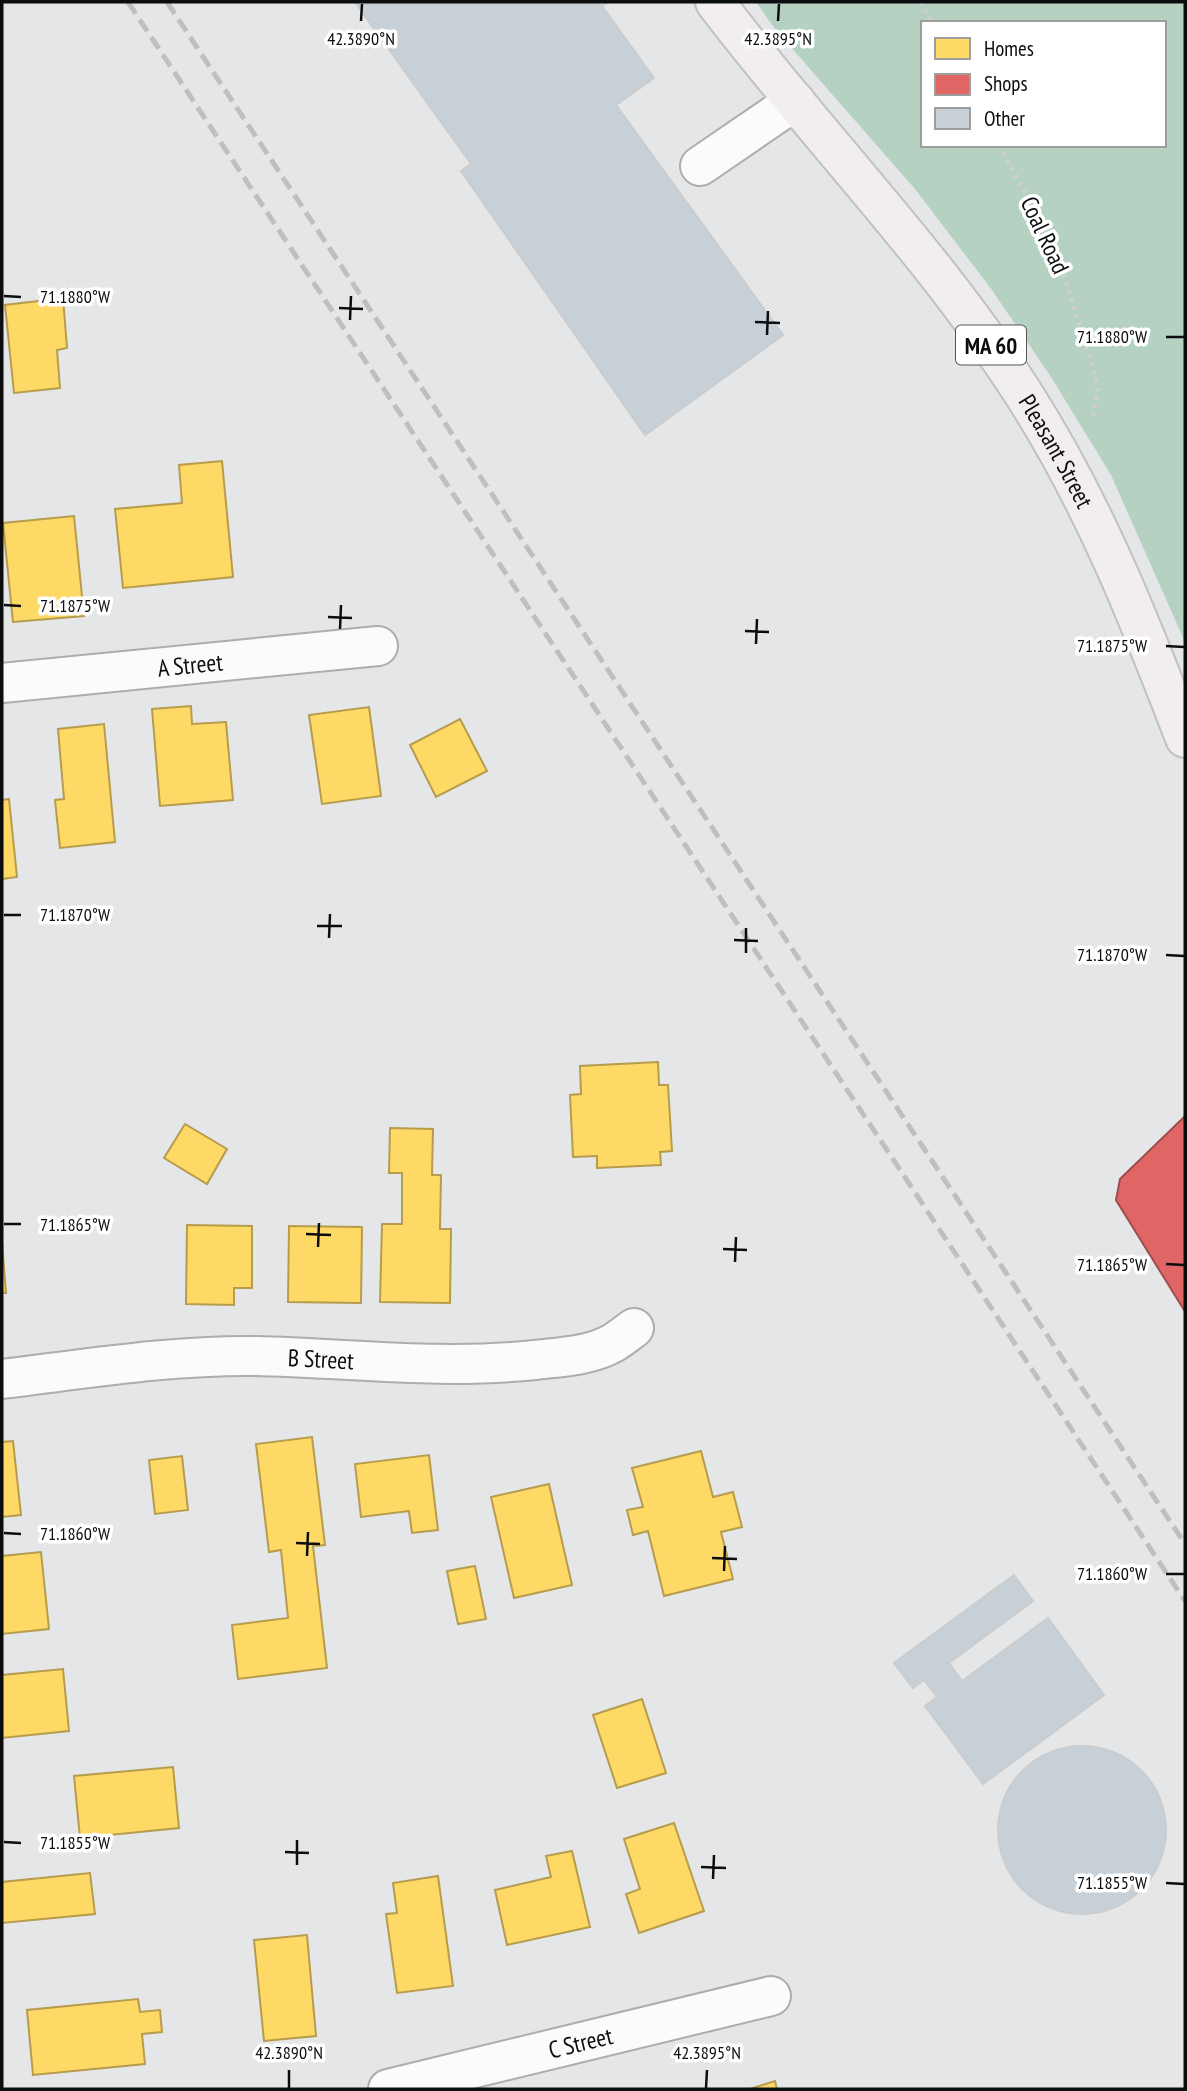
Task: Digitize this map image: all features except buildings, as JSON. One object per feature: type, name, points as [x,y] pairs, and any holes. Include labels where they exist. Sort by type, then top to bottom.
[{"type":"main road","name":"Pleasant Street","points":[[715,2],[917,249],[994,349],[1031,406],[1080,492],[1132,600],[1185,738]]},
{"type":"street","points":[[701,166],[794,101]]},
{"type":"street","name":"A Street","points":[[2,683],[377,646]]},
{"type":"street","name":"B Street","points":[[2,1379],[212,1357],[255,1356],[401,1364],[509,1363],[565,1357],[590,1351],[612,1343],[634,1328]]},
{"type":"street","name":"C Street","points":[[388,2089],[771,1996]]},
{"type":"path","points":[[921,2],[931,21]]},
{"type":"path","name":"Coal Road","points":[[1000,147],[1057,251],[1098,386],[1080,492]]},
{"type":"green space","points":[[756,2],[1185,2],[1185,642],[1111,475],[1051,377],[992,290],[915,189],[775,29]]},
{"type":"railway","points":[[128,2],[1185,1601]]},
{"type":"railway","points":[[167,2],[1185,1544]]}]
